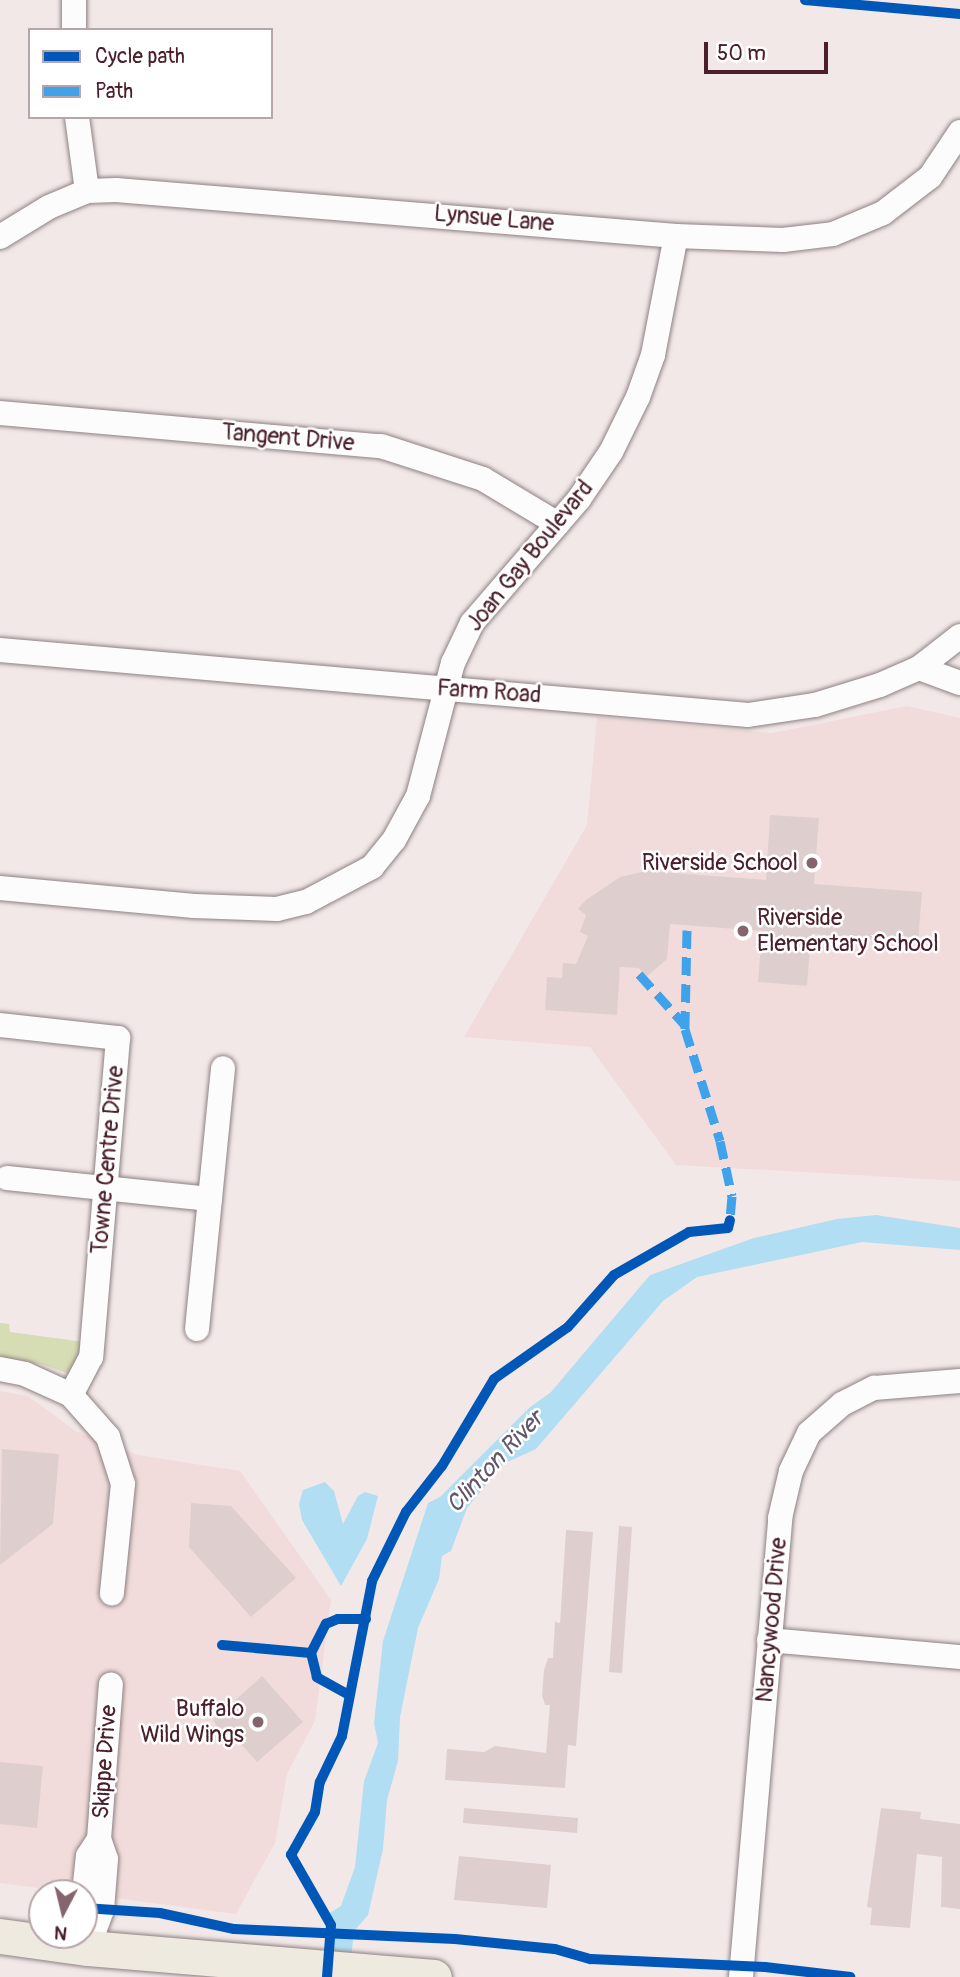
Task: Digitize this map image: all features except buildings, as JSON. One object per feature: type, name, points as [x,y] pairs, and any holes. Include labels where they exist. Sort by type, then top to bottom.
[{"type":"highway","points":[[0,1936],[28,1935]]},
{"type":"highway","points":[[98,1936],[337,1969],[434,1977]]},
{"type":"street","points":[[74,0],[74,28]]},
{"type":"street","points":[[77,119],[87,191]]},
{"type":"street","name":"Lynsue Lane","points":[[0,237],[48,207],[87,191],[180,192],[676,236],[783,240],[833,233],[883,213],[930,177],[960,132]]},
{"type":"street","name":"Joan Gay Boulevard","points":[[0,888],[245,910],[277,909],[317,898],[372,867],[394,840],[418,796],[446,689],[472,623],[558,524],[611,452],[638,397],[653,355],[676,236]]},
{"type":"street","name":"Tangent Drive","points":[[0,413],[381,446],[484,479],[558,524]]},
{"type":"street","name":"Farm Road","points":[[0,650],[677,711],[757,714],[815,705],[919,668],[960,636]]},
{"type":"street","points":[[919,668],[960,683]]},
{"type":"street","name":"Towne Centre Drive","points":[[0,1025],[118,1038],[91,1357],[71,1395]]},
{"type":"street","points":[[197,1329],[223,1068]]},
{"type":"street","points":[[7,1178],[106,1186],[210,1199]]},
{"type":"street","points":[[0,1369],[25,1374],[71,1395],[108,1437],[123,1484],[113,1593]]},
{"type":"street","name":"Nancywood Drive","points":[[741,1977],[780,1518],[791,1471],[809,1433],[842,1404],[874,1388],[960,1381]]},
{"type":"street","points":[[769,1640],[960,1657]]},
{"type":"street","name":"Skippe Drive","points":[[98,1916],[102,1910],[106,1859],[99,1839],[111,1684]]},
{"type":"street","name":"Skippe Drive","points":[[86,1879],[88,1856],[99,1839]]},
{"type":"shaded area","name":"Riverside Elementary School","points":[[907,706],[960,718],[960,1181],[676,1165],[590,1047],[464,1037],[587,825],[597,717],[772,733]]},
{"type":"shaded area","points":[[0,1391],[28,1396],[77,1432],[138,1455],[240,1471],[331,1600],[315,1721],[287,1774],[275,1843],[236,1914],[98,1896],[98,1879],[28,1879],[28,1887],[0,1883]]},
{"type":"green space","points":[[0,1323],[9,1324],[10,1332],[84,1342],[82,1356],[69,1374],[41,1364],[0,1359]]},
{"type":"water","name":"Clinton River","points":[[876,1215],[960,1228],[960,1250],[862,1242],[697,1277],[663,1301],[536,1449],[503,1464],[467,1508],[451,1551],[442,1556],[439,1579],[418,1628],[400,1717],[398,1761],[387,1800],[383,1849],[368,1915],[354,1931],[349,1977],[326,1977],[334,1933],[325,1916],[341,1906],[355,1867],[364,1781],[378,1743],[374,1723],[383,1641],[428,1503],[440,1497],[529,1408],[551,1392],[650,1275],[754,1238],[837,1219]]},
{"type":"water","points":[[325,1482],[334,1491],[343,1524],[358,1496],[365,1492],[378,1496],[367,1539],[341,1586],[302,1520],[299,1504],[303,1490]]},
{"type":"marked path","points":[[687,930],[685,1029],[720,1141],[732,1196],[730,1220]]},
{"type":"marked path","points":[[639,974],[685,1025]]},
{"type":"cycle path","points":[[805,0],[960,14]]},
{"type":"cycle path","points":[[327,1977],[331,1925],[291,1855],[315,1812],[320,1782],[342,1736],[372,1581],[406,1512],[442,1466],[494,1379],[568,1327],[614,1275],[689,1232],[728,1228],[730,1220]]},
{"type":"cycle path","points":[[349,1695],[317,1677],[311,1653],[326,1624],[338,1619],[366,1619]]},
{"type":"cycle path","points":[[222,1645],[311,1653]]},
{"type":"cycle path","points":[[98,1909],[160,1913],[234,1929],[455,1939],[555,1949],[591,1959],[765,1967],[850,1977]]},
{"type":"place","name":"Riverside School","points":[[812,863]]},
{"type":"place","name":"Riverside Elementary School","points":[[743,931]]},
{"type":"place","name":"Buffalo Wild Wings","points":[[258,1722]]}]
